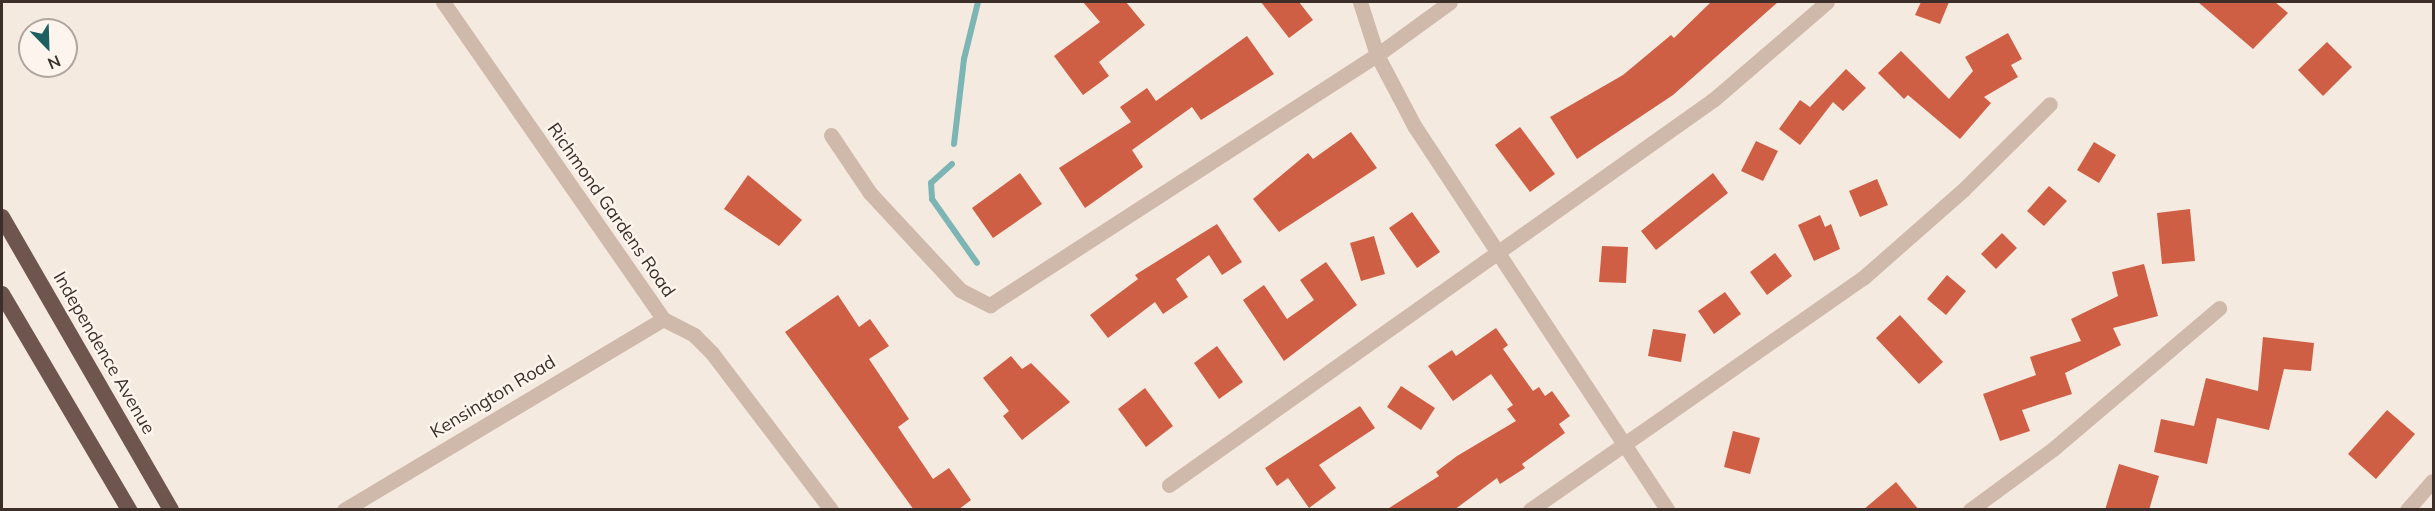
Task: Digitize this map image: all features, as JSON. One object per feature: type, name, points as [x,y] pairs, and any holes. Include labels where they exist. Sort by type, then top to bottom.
[{"type":"highway","name":"Independence Avenue","points":[[2,217],[171,510]]},
{"type":"highway","points":[[2,294],[129,510]]},
{"type":"street","name":"Richmond Gardens Road","points":[[443,2],[663,319],[694,336],[712,353],[831,510]]},
{"type":"street","points":[[1360,2],[1377,55],[1415,127],[1498,249],[1624,446],[1668,510]]},
{"type":"street","points":[[831,135],[870,193],[960,290],[990,305],[1377,55],[1450,2]]},
{"type":"street","points":[[1169,485],[1498,249],[1713,100],[1827,2]]},
{"type":"street","points":[[1530,510],[1864,277],[1963,190],[2049,104]]},
{"type":"street","points":[[1970,510],[2053,449],[2219,308]]},
{"type":"street","name":"Kensington Road","points":[[344,510],[663,319]]},
{"type":"street","points":[[2407,510],[2432,481]]},
{"type":"building","points":[[1083,2],[1126,2],[1145,25],[1099,62],[1109,76],[1083,95],[1054,56],[1100,22]]},
{"type":"building","points":[[1261,2],[1299,2],[1313,20],[1289,38]]},
{"type":"building","points":[[1711,2],[1778,2],[1673,95],[1577,159],[1550,117],[1623,75],[1671,35],[1674,38]]},
{"type":"building","points":[[1921,2],[1949,2],[1940,24],[1915,15]]},
{"type":"building","points":[[2198,2],[2275,2],[2288,13],[2253,49]]},
{"type":"building","points":[[2008,33],[2022,59],[2011,65],[2018,77],[1984,97],[1991,103],[1960,139],[1908,95],[1904,99],[1878,73],[1901,51],[1949,99],[1973,71],[1965,57]]},
{"type":"building","points":[[1247,36],[1274,74],[1201,120],[1192,107],[1132,150],[1143,167],[1085,208],[1059,168],[1131,122],[1120,107],[1147,88],[1156,101]]},
{"type":"building","points":[[2327,42],[2352,67],[2323,96],[2298,70]]},
{"type":"building","points":[[1846,69],[1866,88],[1843,111],[1833,102],[1800,145],[1779,129],[1800,100],[1810,107]]},
{"type":"building","points":[[1520,127],[1555,174],[1530,192],[1495,145]]},
{"type":"building","points":[[1351,132],[1377,168],[1279,232],[1253,199],[1308,153],[1313,159]]},
{"type":"building","points":[[1756,141],[1778,151],[1763,181],[1741,171]]},
{"type":"building","points":[[2094,142],[2116,155],[2099,183],[2077,170]]},
{"type":"building","points":[[1020,173],[1042,204],[993,238],[972,208]]},
{"type":"building","points":[[1713,173],[1728,193],[1656,250],[1641,231]]},
{"type":"building","points":[[748,175],[802,220],[779,246],[724,209]]},
{"type":"building","points":[[1877,179],[1888,205],[1860,217],[1849,191]]},
{"type":"building","points":[[2049,186],[2067,201],[2044,226],[2027,211]]},
{"type":"building","points":[[2190,209],[2195,261],[2162,264],[2157,213]]},
{"type":"building","points":[[1412,212],[1440,252],[1417,268],[1389,228]]},
{"type":"building","points":[[1820,215],[1825,227],[1831,224],[1840,249],[1814,261],[1798,225]]},
{"type":"building","points":[[1217,224],[1242,262],[1222,275],[1209,255],[1176,279],[1188,297],[1163,314],[1155,302],[1108,338],[1090,315],[1138,279],[1135,275]]},
{"type":"building","points":[[2002,233],[2017,248],[1996,269],[1981,254]]},
{"type":"building","points":[[1374,236],[1385,274],[1361,281],[1350,243]]},
{"type":"building","points":[[1602,246],[1628,247],[1626,283],[1599,282]]},
{"type":"building","points":[[1775,253],[1792,276],[1767,295],[1750,272]]},
{"type":"building","points":[[1326,262],[1357,305],[1284,361],[1243,300],[1264,285],[1287,319],[1314,300],[1300,280]]},
{"type":"building","points":[[2144,264],[2158,316],[2113,328],[2121,345],[2065,373],[2072,394],[2022,410],[2030,431],[2000,441],[1983,394],[2036,375],[2030,357],[2081,341],[2071,319],[2118,296],[2112,272]]},
{"type":"building","points":[[1947,275],[1966,291],[1946,315],[1927,299]]},
{"type":"building","points":[[1725,292],[1741,314],[1714,334],[1698,311]]},
{"type":"building","points":[[838,295],[859,327],[870,319],[889,346],[869,359],[909,419],[898,427],[933,479],[949,468],[971,500],[958,510],[914,510],[785,332]]},
{"type":"building","points":[[1900,315],[1943,362],[1919,384],[1876,338]]},
{"type":"building","points":[[1496,328],[1508,345],[1503,349],[1533,391],[1539,387],[1545,396],[1552,391],[1570,416],[1559,424],[1565,433],[1522,464],[1525,468],[1500,484],[1497,478],[1454,510],[1386,510],[1439,476],[1436,472],[1457,456],[1516,421],[1507,409],[1513,405],[1491,374],[1453,401],[1428,366],[1452,350],[1456,356]]},
{"type":"building","points":[[1653,329],[1686,334],[1681,362],[1648,356]]},
{"type":"building","points":[[2263,337],[2314,343],[2311,371],[2284,369],[2269,430],[2217,418],[2207,464],[2154,452],[2161,419],[2194,426],[2206,378],[2258,391]]},
{"type":"building","points":[[1217,346],[1243,382],[1219,399],[1194,363]]},
{"type":"building","points":[[1011,356],[1022,369],[1031,363],[1070,402],[1022,440],[1003,416],[1009,411],[983,378]]},
{"type":"building","points":[[1401,386],[1435,408],[1421,430],[1387,407]]},
{"type":"building","points":[[1145,388],[1173,426],[1146,447],[1118,409]]},
{"type":"building","points":[[1360,406],[1375,428],[1319,465],[1336,488],[1309,508],[1288,478],[1277,486],[1265,468]]},
{"type":"building","points":[[2387,410],[2415,434],[2376,479],[2348,454]]},
{"type":"building","points":[[1733,431],[1760,438],[1750,474],[1724,467]]},
{"type":"building","points":[[2119,464],[2159,476],[2149,510],[2105,510]]},
{"type":"building","points":[[1896,482],[1919,510],[1863,510]]},
{"type":"waterway","points":[[954,144],[964,59],[978,2]]},
{"type":"waterway","points":[[952,164],[931,183],[932,199],[977,263]]}]
